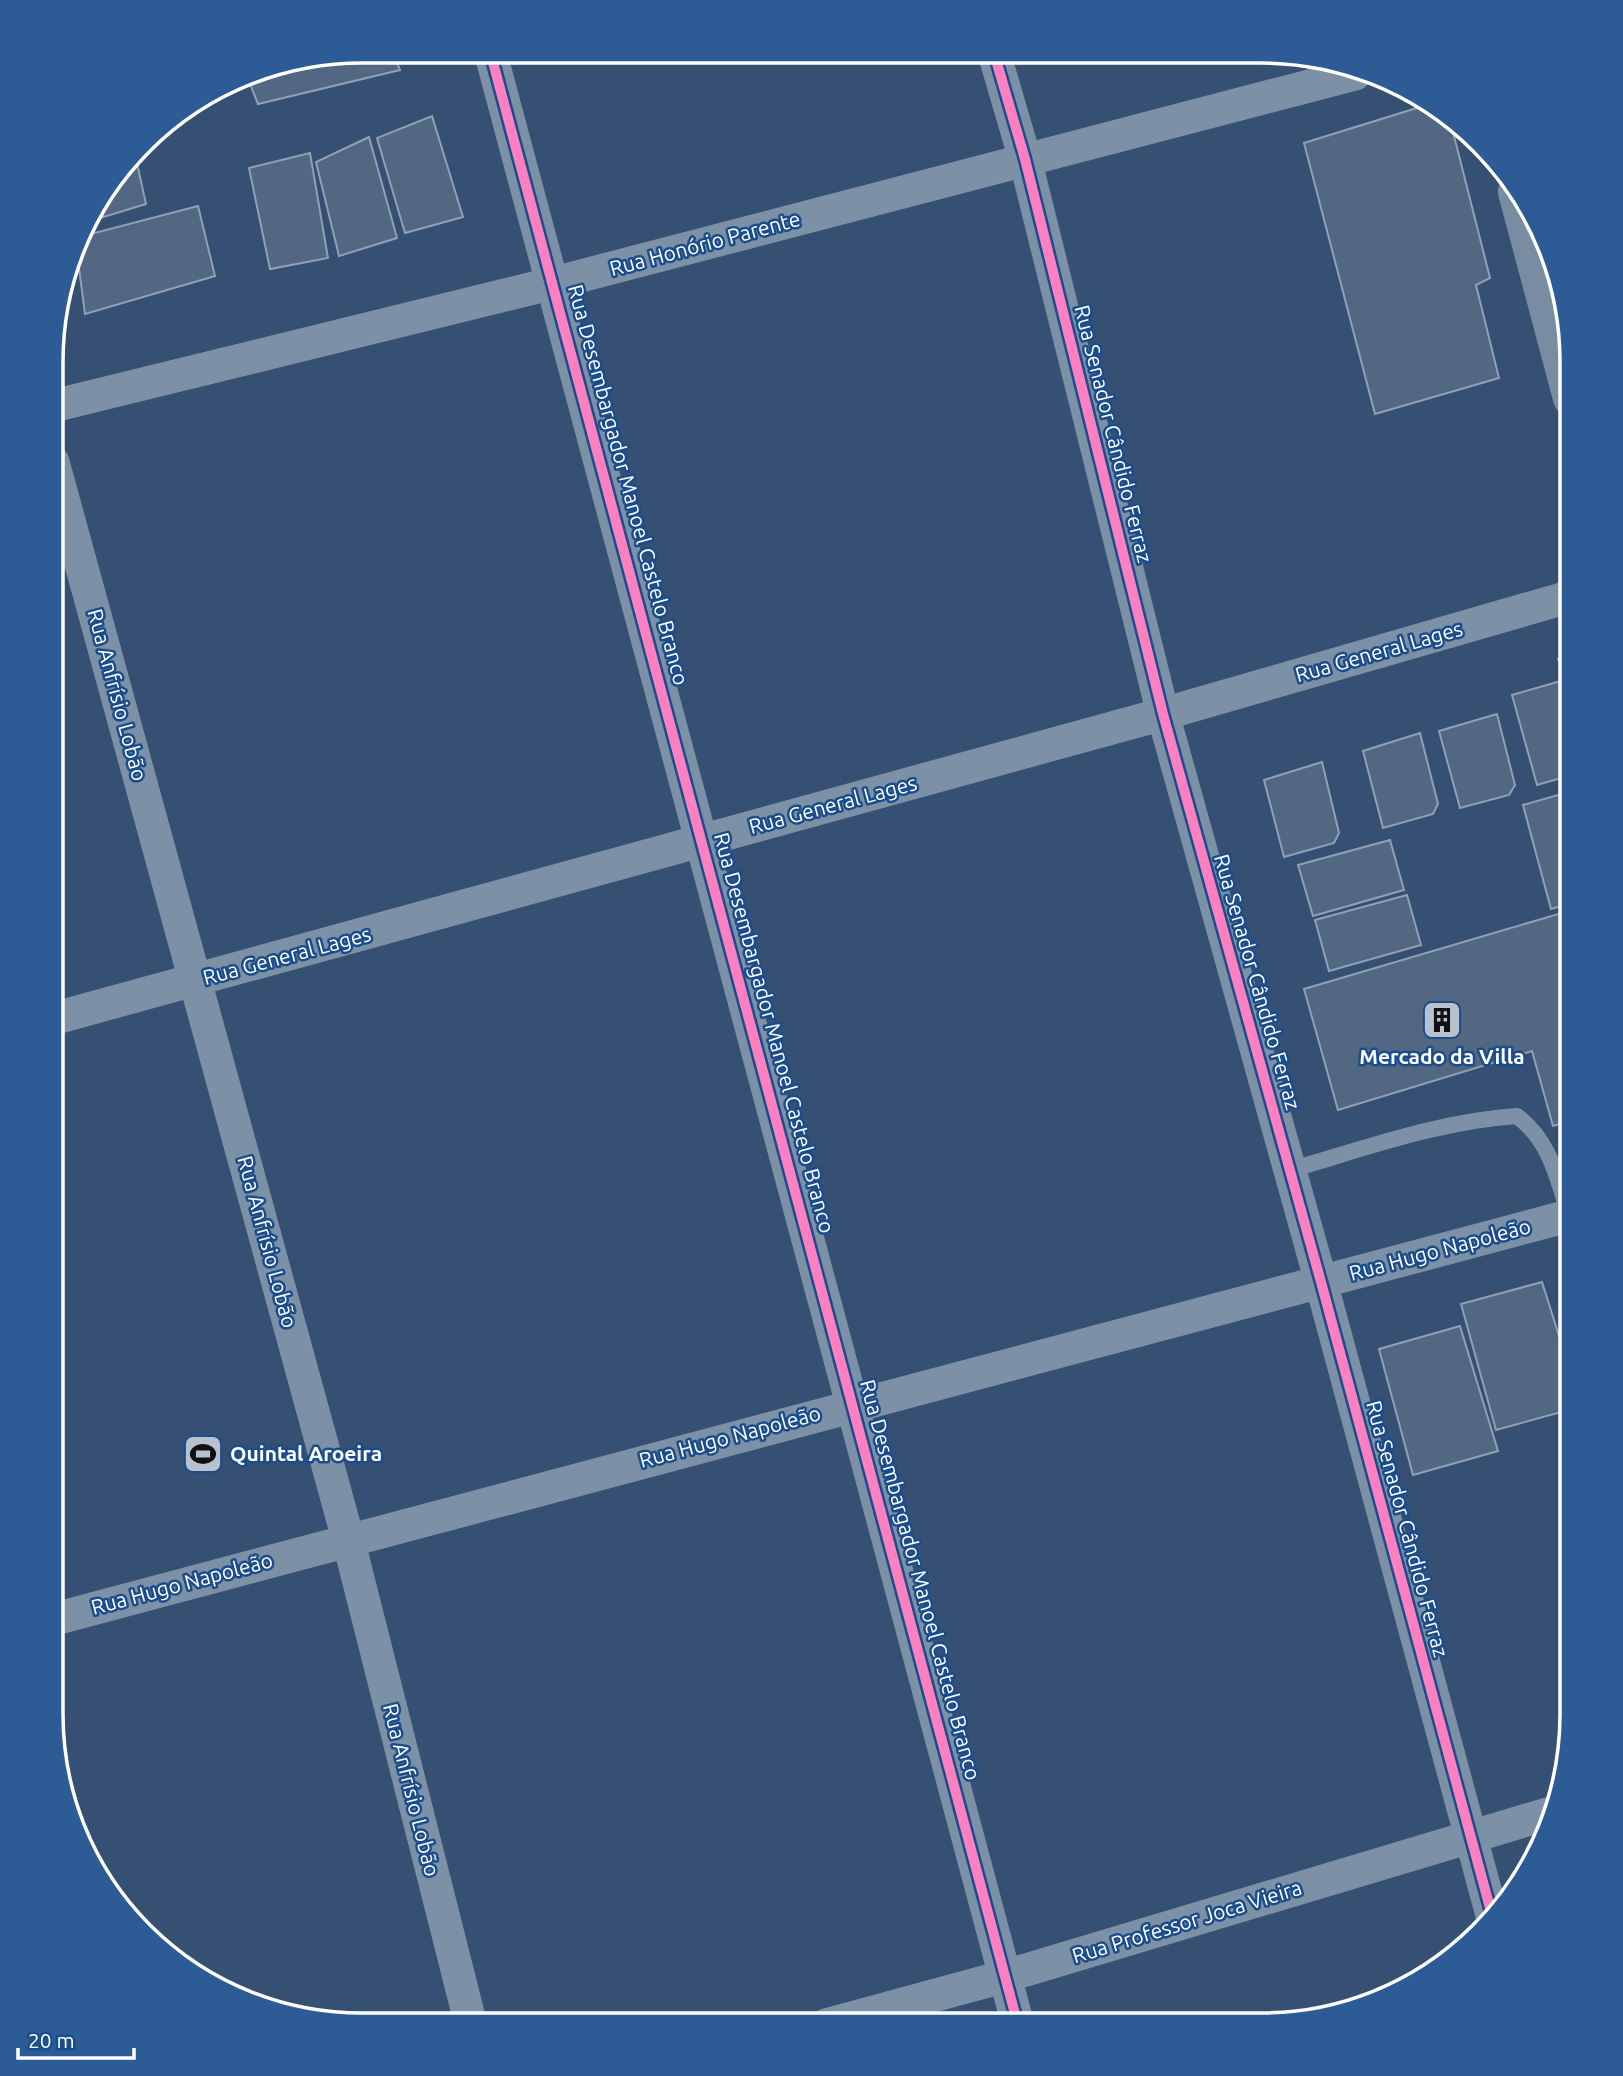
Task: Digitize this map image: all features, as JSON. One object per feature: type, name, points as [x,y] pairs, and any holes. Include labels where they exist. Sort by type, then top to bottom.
[{"type":"main road","points":[[1525,223],[1559,351]]},
{"type":"street","name":"Rua Desembargador Manoel Castelo Branco","points":[[493,63],[1015,2013]]},
{"type":"street","name":"Rua Senador Cândido Ferraz","points":[[997,63],[1024,159],[1163,714],[1321,1282],[1490,1907]]},
{"type":"street","name":"Rua Honório Parente","points":[[63,404],[554,283],[1347,76]]},
{"type":"street","name":"Rua Anfrísio Lobão","points":[[63,499],[348,1539],[468,2013]]},
{"type":"street","name":"Rua General Lages","points":[[63,1016],[1163,714],[1560,599]]},
{"type":"street","name":"Rua Hugo Napoleão","points":[[63,1617],[1560,1218]]},
{"type":"street","name":"Rua Professor Joca Vieira","points":[[870,2013],[1006,1976],[1541,1817]]},
{"type":"lane","points":[[1290,1170],[1373,1145],[1475,1121],[1517,1116],[1534,1129],[1548,1151],[1560,1184]]},
{"type":"building","points":[[362,63],[397,63],[400,70],[258,104],[251,85],[285,73]]},
{"type":"building","points":[[1418,108],[1453,133],[1490,278],[1476,285],[1499,378],[1375,414],[1304,143]]},
{"type":"building","points":[[432,116],[463,217],[405,233],[377,138]]},
{"type":"building","points":[[369,137],[397,238],[339,256],[316,162]]},
{"type":"building","points":[[310,153],[328,258],[270,269],[249,168]]},
{"type":"building","points":[[137,165],[146,204],[100,218],[113,196]]},
{"type":"building","points":[[198,206],[215,276],[85,314],[79,267],[92,234]]},
{"type":"building","points":[[1560,681],[1560,778],[1537,785],[1512,695]]},
{"type":"building","points":[[1497,714],[1515,785],[1509,795],[1460,808],[1439,731]]},
{"type":"building","points":[[1420,733],[1438,804],[1433,814],[1383,828],[1363,751]]},
{"type":"building","points":[[1322,762],[1339,833],[1334,843],[1284,857],[1264,780]]},
{"type":"building","points":[[1560,794],[1560,906],[1551,909],[1523,805]]},
{"type":"building","points":[[1390,840],[1404,890],[1313,916],[1298,865]]},
{"type":"building","points":[[1407,895],[1421,945],[1329,971],[1315,920]]},
{"type":"building","name":"Mercado da Villa","points":[[1560,914],[1560,1124],[1553,1126],[1532,1051],[1338,1110],[1304,989]]},
{"type":"building","points":[[1542,1282],[1560,1339],[1560,1412],[1496,1430],[1461,1304]]},
{"type":"building","points":[[1460,1326],[1498,1451],[1413,1475],[1379,1349]]},
{"type":"cycle path","points":[[493,63],[1015,2013]]},
{"type":"cycle path","points":[[997,63],[1025,159],[1163,714],[1321,1282],[1490,1906]]},
{"type":"place","name":"Mercado da Villa","points":[[1442,1020]]},
{"type":"place","name":"Quintal Aroeira","points":[[203,1454]]}]
